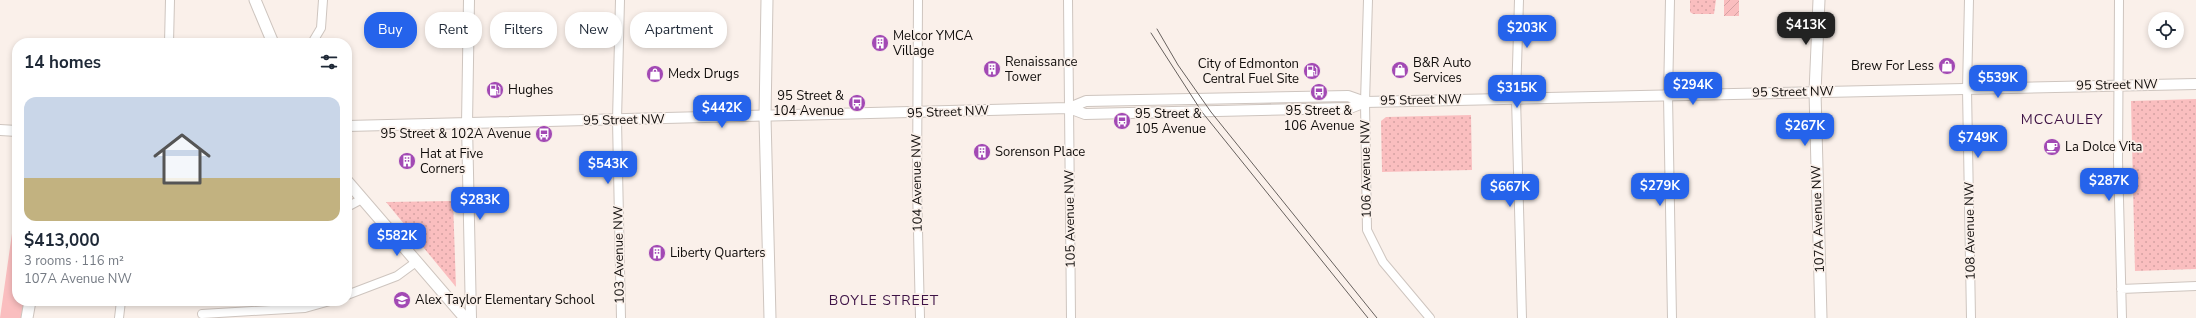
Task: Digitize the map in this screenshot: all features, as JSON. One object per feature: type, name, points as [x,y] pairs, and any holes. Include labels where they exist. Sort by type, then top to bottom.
[{"type":"main road","points":[[255,0],[271,38]]},
{"type":"main road","points":[[767,0],[766,116],[770,318]]},
{"type":"main road","name":"107A Avenue NW","points":[[1819,0],[1815,92],[1821,318]]},
{"type":"main road","points":[[352,188],[465,318]]},
{"type":"main road","points":[[28,318],[29,306]]},
{"type":"street","points":[[169,38],[170,0]]},
{"type":"street","points":[[315,38],[321,28],[323,0]]},
{"type":"street","points":[[469,0],[467,124],[471,318]]},
{"type":"street","name":"103 Avenue NW","points":[[620,0],[616,120],[621,318]]},
{"type":"street","name":"104 Avenue NW","points":[[918,0],[917,113],[920,318]]},
{"type":"street","name":"105 Avenue NW","points":[[1068,0],[1071,318]]},
{"type":"street","name":"106 Avenue NW","points":[[1368,0],[1365,102],[1367,230],[1383,262],[1430,318]]},
{"type":"street","points":[[1518,0],[1516,98],[1522,318]]},
{"type":"street","points":[[1670,0],[1668,96],[1672,318]]},
{"type":"street","name":"108 Avenue NW","points":[[1969,0],[1967,89],[1971,318]]},
{"type":"street","points":[[2119,0],[2118,85],[2122,318]]},
{"type":"street","name":"95 Street NW","points":[[352,126],[917,113],[1069,108],[1086,101],[1128,100],[1348,96],[1365,102],[2196,84]]},
{"type":"street","points":[[0,130],[12,131]]},
{"type":"street","points":[[352,204],[362,199]]},
{"type":"street","points":[[352,293],[397,276],[416,262]]},
{"type":"street","points":[[2121,289],[2196,286]]},
{"type":"street","points":[[119,318],[120,306]]},
{"type":"street","points":[[202,314],[305,308],[312,306]]},
{"type":"shaded area","points":[[1690,0],[1716,0],[1714,14],[1693,14],[1690,12]]},
{"type":"shaded area","points":[[1724,0],[1739,0],[1739,16],[1724,16]]},
{"type":"shaded area","points":[[2196,99],[2196,269],[2135,271],[2131,101]]},
{"type":"shaded area","points":[[1471,115],[1472,170],[1382,172],[1381,121],[1386,117]]},
{"type":"shaded area","points":[[453,201],[456,287],[386,202]]},
{"type":"shaded area","points":[[12,233],[12,306],[23,306],[21,318],[0,318]]},
{"type":"tram line","points":[[1157,29],[1178,65],[1211,112],[1377,318]]},
{"type":"tram line","points":[[1151,33],[1202,112],[1368,318]]},
{"type":"place","name":"Melcor YMCA Village","points":[[880,43]]},
{"type":"place","name":"Brew For Less","points":[[1947,66]]},
{"type":"place","name":"Renaissance Tower","points":[[992,69]]},
{"type":"place","name":"B&R Auto Services","points":[[1400,70]]},
{"type":"place","name":"City of Edmonton Central Fuel Site","points":[[1312,71]]},
{"type":"place","name":"Medx Drugs","points":[[655,74]]},
{"type":"place","name":"Hughes","points":[[495,90]]},
{"type":"place","name":"95 Street & 106 Avenue","points":[[1319,92]]},
{"type":"place","name":"95 Street & 104 Avenue","points":[[857,103]]},
{"type":"place","name":"95 Street & 105 Avenue","points":[[1122,121]]},
{"type":"place","name":"95 Street & 102A Avenue","points":[[544,134]]},
{"type":"place","name":"La Dolce Vita","points":[[2052,147]]},
{"type":"place","name":"Sorenson Place","points":[[982,152]]},
{"type":"place","name":"Hat at Five Corners","points":[[407,161]]},
{"type":"place","name":"Liberty Quarters","points":[[657,253]]},
{"type":"place","name":"Alex Taylor Elementary School","points":[[402,300]]},
{"type":"district","name":"MCCAULEY","points":[[2062,119]]},
{"type":"district","name":"BOYLE STREET","points":[[884,300]]}]
